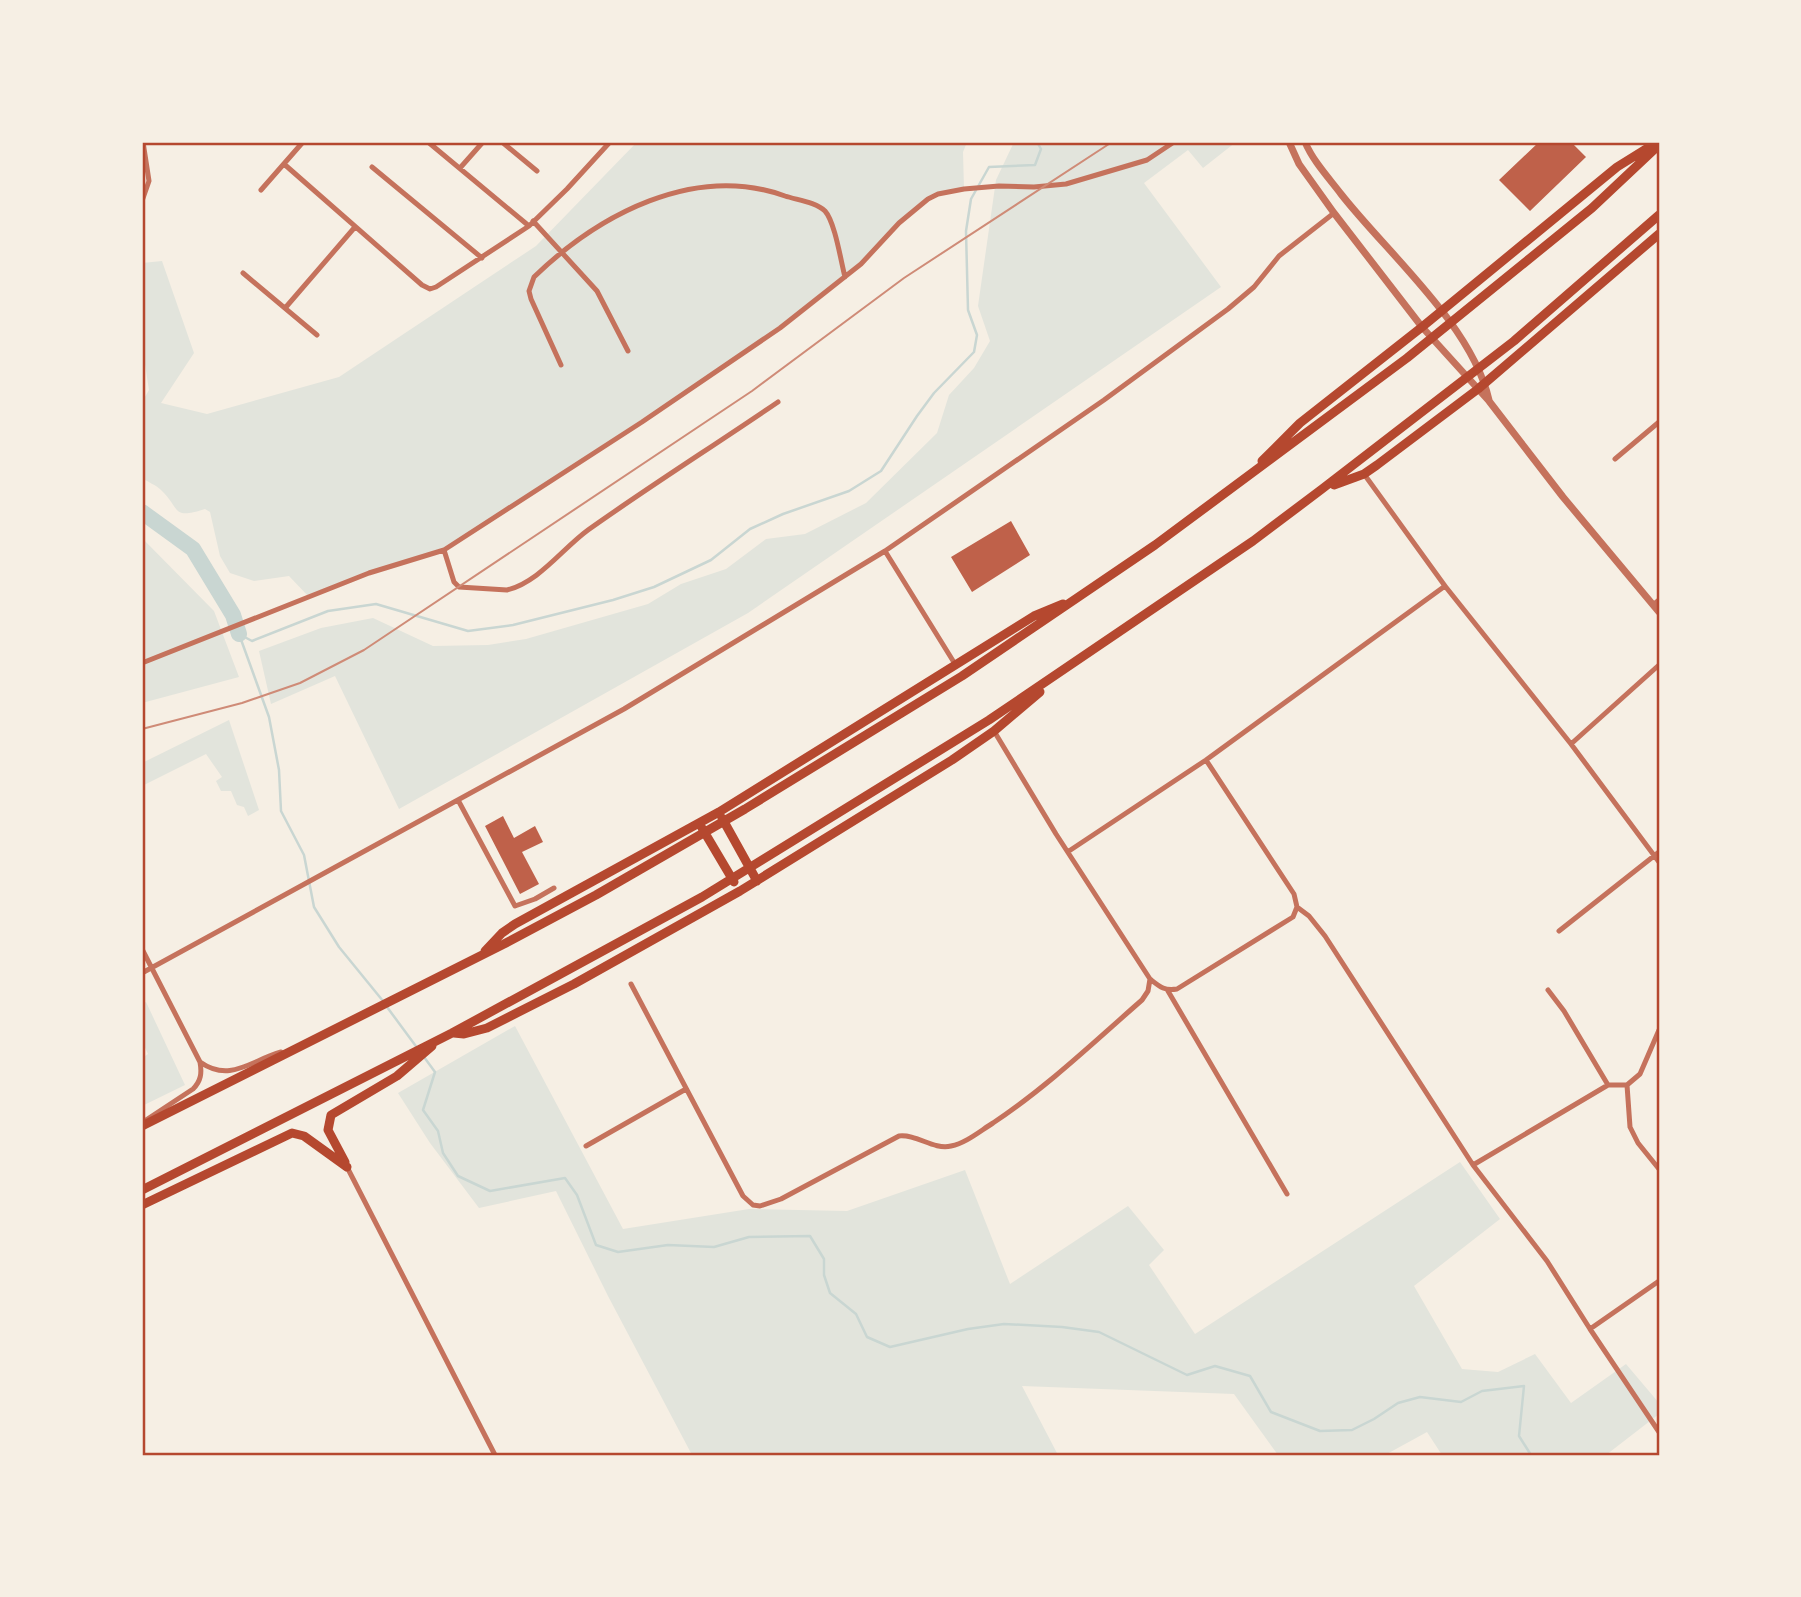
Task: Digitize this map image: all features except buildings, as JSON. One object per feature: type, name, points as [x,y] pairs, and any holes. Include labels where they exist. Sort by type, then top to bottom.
[{"type":"main road","points":[[1244,481],[1300,423],[1617,167],[1659,143]]},
{"type":"main road","points":[[142,1124],[479,957],[678,849],[962,676],[1075,601],[1244,481],[1407,358],[1592,208],[1659,143]]},
{"type":"main road","points":[[142,1190],[452,1033],[702,897],[776,854],[989,720],[1253,541],[1441,400],[1514,341],[1659,215]]},
{"type":"main road","points":[[1322,489],[1364,474],[1481,386],[1659,234]]},
{"type":"main road","points":[[479,957],[502,933],[516,924],[719,812],[1034,616],[1075,601]]},
{"type":"main road","points":[[452,1033],[464,1034],[486,1028],[574,984],[757,881],[994,731],[1077,660]]},
{"type":"main road","points":[[719,812],[757,881]]},
{"type":"main road","points":[[700,823],[740,891]]},
{"type":"main road","points":[[347,1167],[329,1134],[329,1118],[360,1096],[406,1070],[441,1038]]},
{"type":"main road","points":[[142,1205],[288,1133],[304,1136],[347,1167]]},
{"type":"street","points":[[142,201],[149,181],[143,142]]},
{"type":"street","points":[[261,190],[303,142]]},
{"type":"street","points":[[428,142],[563,253],[597,291],[628,351]]},
{"type":"street","points":[[460,168],[483,142]]},
{"type":"street","points":[[502,142],[537,171]]},
{"type":"street","points":[[598,142],[608,144]]},
{"type":"street","points":[[142,663],[369,573],[444,550],[780,328],[871,254],[919,205],[938,194],[999,186],[1066,184],[1140,163],[1174,142]]},
{"type":"street","points":[[1289,142],[1299,164],[1334,213],[1422,327],[1481,386]]},
{"type":"street","points":[[1304,142],[1312,158],[1341,195],[1441,311],[1474,361],[1481,386],[1489,401],[1563,498],[1656,603],[1659,612]]},
{"type":"street","points":[[284,164],[355,228],[430,289],[531,224],[567,190],[608,144]]},
{"type":"street","points":[[372,167],[482,258]]},
{"type":"street","points":[[561,365],[529,291],[534,278],[609,219],[650,200],[690,189],[751,186],[818,206],[830,217],[845,277]]},
{"type":"street","points":[[142,974],[624,709],[885,551],[1104,400],[1228,309],[1254,287],[1279,256],[1334,213]]},
{"type":"street","points":[[286,307],[355,228]]},
{"type":"street","points":[[243,273],[317,335]]},
{"type":"street","points":[[444,550],[454,582],[459,587],[507,590],[514,588],[540,571],[589,529],[778,402]]},
{"type":"street","points":[[1615,459],[1659,422]]},
{"type":"street","points":[[1364,474],[1445,586],[1657,854],[1659,862]]},
{"type":"street","points":[[885,551],[955,664]]},
{"type":"street","points":[[1069,851],[1206,760],[1445,586]]},
{"type":"street","points":[[1571,744],[1659,665]]},
{"type":"street","points":[[994,731],[1150,979],[1161,989],[1168,990],[1177,989],[1293,918],[1297,907],[1294,894],[1206,760]]},
{"type":"street","points":[[458,800],[515,906],[554,888]]},
{"type":"street","points":[[1559,931],[1657,854]]},
{"type":"street","points":[[1297,907],[1309,916],[1325,936],[1474,1166],[1547,1261],[1659,1432]]},
{"type":"street","points":[[142,949],[200,1062],[201,1072],[193,1089],[142,1124]]},
{"type":"street","points":[[631,984],[743,1196],[753,1205],[760,1206],[796,1193],[899,1136],[943,1147],[973,1136],[1014,1108],[1085,1051],[1145,996],[1150,979]]},
{"type":"street","points":[[1168,990],[1287,1194]]},
{"type":"street","points":[[1548,990],[1564,1011],[1608,1085]]},
{"type":"street","points":[[1474,1166],[1608,1085],[1627,1085],[1640,1074],[1659,1030]]},
{"type":"street","points":[[200,1062],[217,1072],[227,1073],[295,1049]]},
{"type":"street","points":[[1627,1085],[1630,1127],[1637,1143],[1659,1169]]},
{"type":"street","points":[[586,1146],[686,1089]]},
{"type":"street","points":[[347,1167],[495,1455]]},
{"type":"street","points":[[1590,1329],[1659,1281]]},
{"type":"shaded area","points":[[637,142],[967,142],[963,152],[964,189],[949,191],[919,205],[871,254],[780,328],[444,550],[394,565],[309,597],[289,576],[254,581],[230,573],[220,556],[210,512],[205,509],[181,513],[159,488],[142,478],[142,402],[149,390],[142,345],[142,263],[162,261],[194,353],[161,403],[207,414],[339,377],[536,246]]},
{"type":"shaded area","points":[[1014,142],[1236,142],[1203,168],[1188,150],[1144,183],[1221,287],[748,613],[399,809],[335,676],[271,704],[259,651],[321,628],[373,618],[433,646],[488,645],[526,639],[648,604],[681,584],[726,569],[766,539],[805,534],[866,503],[937,433],[949,395],[974,368],[990,341],[978,306],[996,180]]},
{"type":"shaded area","points":[[142,538],[214,611],[239,677],[142,703]]},
{"type":"shaded area","points":[[229,720],[259,810],[248,816],[244,807],[237,805],[231,791],[221,791],[216,781],[222,777],[206,754],[142,786],[142,763]]},
{"type":"shaded area","points":[[146,1002],[185,1085],[142,1106],[142,1058],[148,1054],[142,1041],[142,1004]]},
{"type":"shaded area","points":[[515,1026],[623,1229],[749,1209],[847,1211],[965,1170],[1010,1284],[1128,1206],[1164,1250],[1149,1265],[1195,1334],[1460,1162],[1500,1219],[1414,1286],[1462,1369],[1498,1372],[1535,1354],[1571,1403],[1626,1364],[1659,1403],[1659,1414],[1606,1455],[1442,1455],[1427,1432],[1385,1455],[1278,1455],[1234,1394],[1022,1386],[1058,1455],[692,1455],[556,1191],[479,1208],[430,1143],[398,1093]]},
{"type":"waterway","points":[[239,634],[252,641],[328,611],[376,604],[468,631],[513,625],[654,587],[711,560],[750,529],[783,514],[849,491],[881,471],[934,393],[974,352],[977,335],[968,310],[966,231],[971,199],[989,167],[1035,165],[1041,149],[1037,142]]},
{"type":"waterway","points":[[142,512],[193,549],[233,615],[239,634]]},
{"type":"waterway","points":[[239,634],[269,717],[279,770],[281,811],[304,855],[314,907],[339,947],[383,1001]]},
{"type":"waterway","points":[[387,1007],[418,1049]]},
{"type":"waterway","points":[[424,1057],[435,1072],[423,1110],[438,1131],[443,1153],[458,1176],[490,1191],[565,1178],[577,1195],[596,1245],[618,1252],[668,1245],[714,1247],[749,1237],[810,1236],[824,1259],[824,1275],[830,1293],[856,1314],[867,1337],[890,1347],[968,1329],[1004,1324],[1099,1332],[1187,1375],[1215,1366],[1250,1376],[1271,1412],[1320,1431],[1352,1430],[1398,1403],[1420,1397],[1461,1402],[1482,1391],[1524,1386],[1519,1436],[1531,1455]]},
{"type":"tram line","points":[[142,729],[242,703],[300,683],[364,650],[752,391],[904,278],[1112,142]]}]
